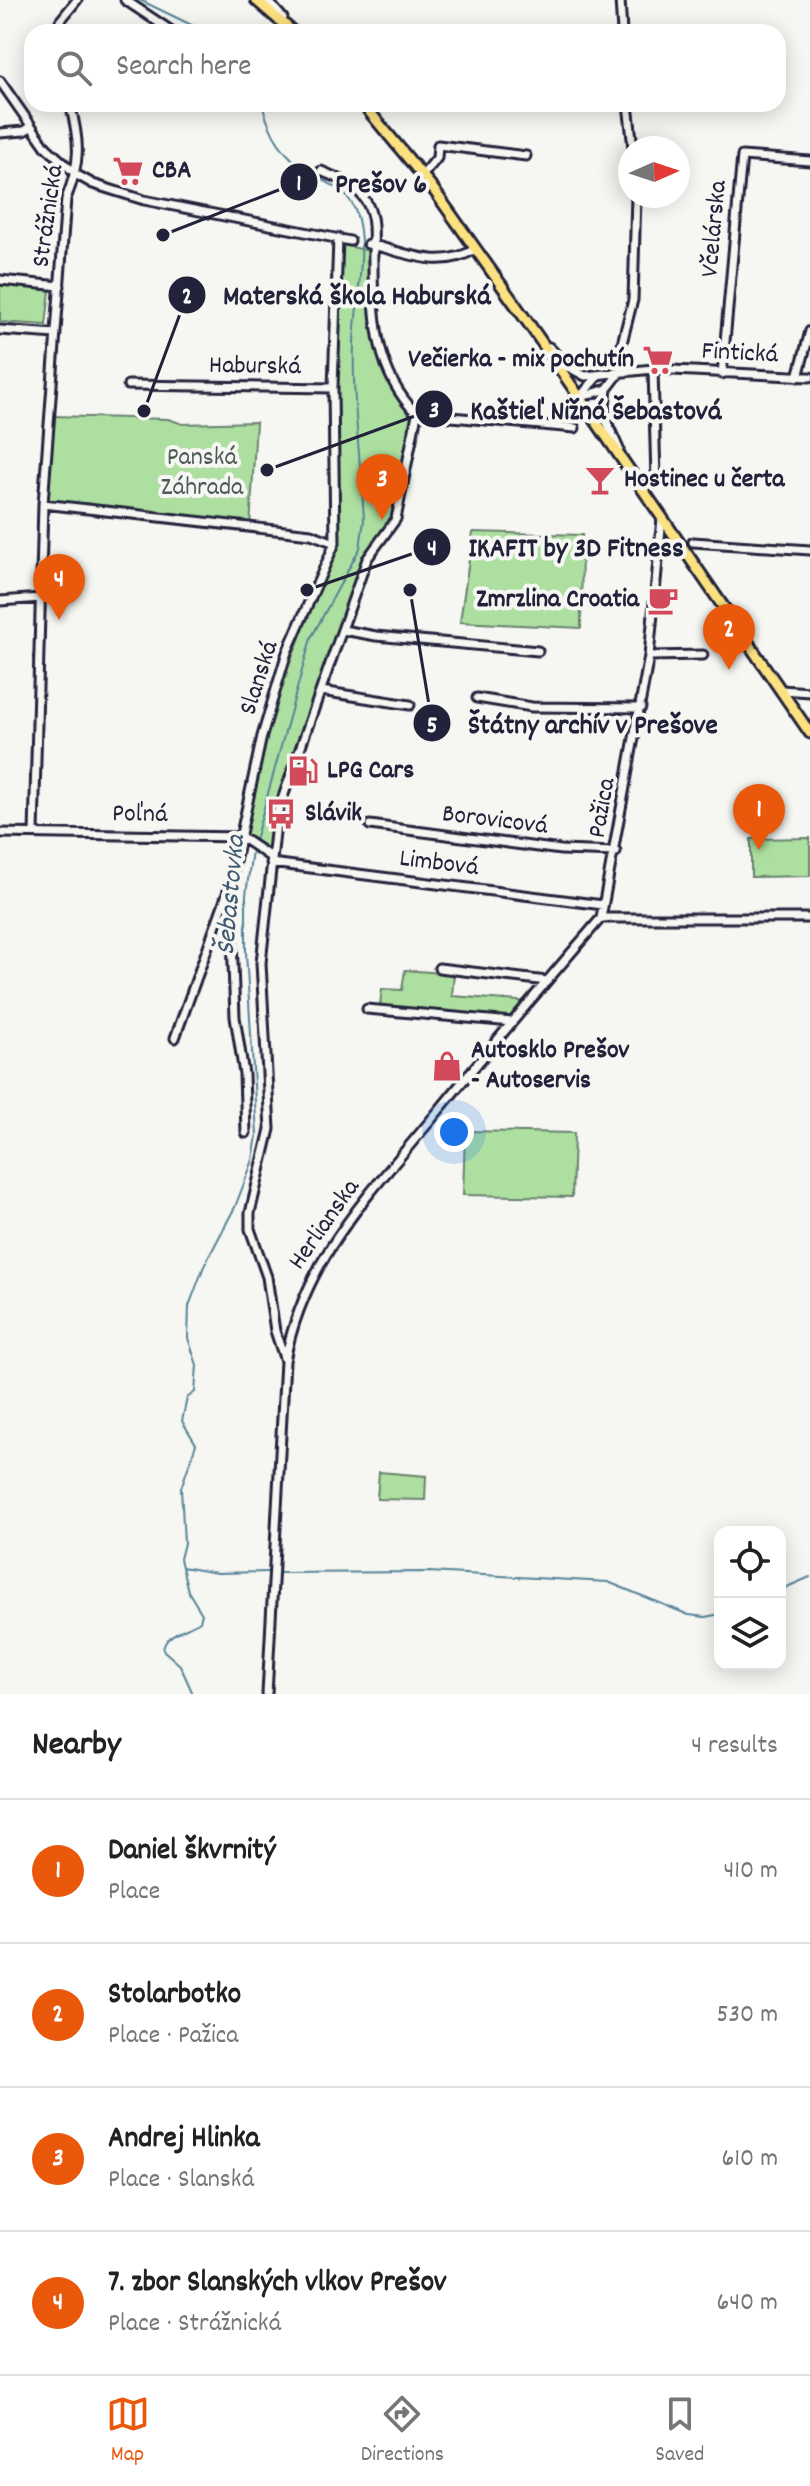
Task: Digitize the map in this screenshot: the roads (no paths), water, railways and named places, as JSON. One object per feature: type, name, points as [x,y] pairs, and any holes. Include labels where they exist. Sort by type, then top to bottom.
[{"type":"main road","points":[[256,0],[284,24]]},
{"type":"main road","points":[[370,112],[422,176],[536,334],[663,514],[810,733]]},
{"type":"street","points":[[59,24],[77,0]]},
{"type":"street","points":[[125,0],[161,24]]},
{"type":"street","points":[[267,0],[287,24]]},
{"type":"street","points":[[620,0],[622,24]]},
{"type":"street","points":[[0,81],[46,147],[77,175],[104,188],[144,200],[350,241]]},
{"type":"street","name":"Strážnická","points":[[34,833],[43,504],[66,199],[77,175],[78,139],[72,112]]},
{"type":"street","points":[[629,112],[632,136]]},
{"type":"street","points":[[0,133],[24,131],[31,127]]},
{"type":"street","points":[[422,176],[437,158],[438,145],[526,156]]},
{"type":"street","name":"Včelárska","points":[[722,374],[742,156],[810,161]]},
{"type":"street","points":[[321,171],[360,192],[375,226],[371,245],[375,325],[393,383],[417,414],[575,428]]},
{"type":"street","points":[[626,462],[604,415],[607,389],[620,372],[621,347],[633,300],[636,208]]},
{"type":"street","name":"Slanská","points":[[246,1133],[244,1074],[235,1017],[230,885],[244,840],[262,736],[287,652],[335,543],[333,388],[338,238]]},
{"type":"street","points":[[371,245],[445,261],[461,258],[475,249]]},
{"type":"street","points":[[0,280],[60,286]]},
{"type":"street","points":[[0,330],[56,334]]},
{"type":"street","points":[[798,377],[810,331]]},
{"type":"street","points":[[536,334],[577,373],[599,375]]},
{"type":"street","points":[[653,369],[656,480]]},
{"type":"street","name":"Fintická","points":[[599,375],[653,369],[810,377]]},
{"type":"street","points":[[579,398],[599,375]]},
{"type":"street","name":"Haburská","points":[[128,385],[333,388]]},
{"type":"street","points":[[579,398],[607,389]]},
{"type":"street","points":[[285,1361],[275,1327],[267,1277],[250,1229],[250,1213],[270,1129],[261,963],[269,858],[277,814],[367,559],[396,519],[417,414]]},
{"type":"street","points":[[43,504],[311,534],[335,543]]},
{"type":"street","name":"Pažica","points":[[601,918],[641,710],[663,514]]},
{"type":"street","points":[[693,542],[810,550]]},
{"type":"street","points":[[0,601],[41,598]]},
{"type":"street","points":[[343,630],[376,636],[538,651]]},
{"type":"street","points":[[520,660],[521,650]]},
{"type":"street","points":[[649,656],[703,655]]},
{"type":"street","points":[[781,690],[810,692]]},
{"type":"street","points":[[321,691],[410,705]]},
{"type":"street","points":[[477,698],[532,707],[641,710]]},
{"type":"street","points":[[530,712],[641,710]]},
{"type":"street","name":"Borovicová","points":[[370,825],[561,850],[616,852]]},
{"type":"street","name":"Poľná","points":[[0,833],[244,840],[269,858]]},
{"type":"street","name":"Limbová","points":[[269,858],[603,905]]},
{"type":"street","points":[[175,1038],[230,885]]},
{"type":"street","points":[[601,918],[810,918]]},
{"type":"street","name":"Herlianska","points":[[267,1694],[285,1361],[291,1327],[324,1253],[345,1224],[601,918]]},
{"type":"street","points":[[216,925],[233,925]]},
{"type":"street","points":[[439,968],[547,981]]},
{"type":"street","points":[[367,1009],[512,1022]]},
{"type":"street","points":[[275,1327],[291,1327]]},
{"type":"waterway","name":"Šebastovka","points":[[140,0],[190,24]]},
{"type":"waterway","name":"Šebastovka","points":[[254,844],[311,638],[360,548],[364,520],[354,365],[361,257],[359,224],[347,197],[284,151],[265,112]]},
{"type":"waterway","name":"Šebastovka","points":[[193,1694],[180,1665],[163,1650],[168,1640],[200,1621],[202,1614],[188,1591],[180,1559],[184,1543],[181,1488],[196,1444],[182,1421],[187,1398],[195,1392],[197,1365],[188,1338],[189,1306],[204,1266],[235,1207],[253,1160],[257,1135],[246,952],[246,895],[252,850]]},
{"type":"waterway","points":[[182,1567],[217,1573],[270,1572]]},
{"type":"waterway","points":[[277,1573],[429,1572],[608,1582],[689,1615],[714,1615]]},
{"type":"waterway","points":[[786,1587],[810,1577]]},
{"type":"place","name":"CBA","points":[[128,171]]},
{"type":"place","name":"Prešov 6","points":[[163,235]]},
{"type":"place","name":"Večierka - mix pochutín","points":[[658,360]]},
{"type":"place","name":"Materská škola Haburská","points":[[144,411]]},
{"type":"place","name":"Kaštieľ Nižná Šebastová","points":[[267,470]]},
{"type":"place","name":"Hostinec u čerta","points":[[600,480]]},
{"type":"place","name":"Andrej Hlinka","points":[[382,520]]},
{"type":"place","name":"IKAFIT by 3D Fitness","points":[[307,590]]},
{"type":"place","name":"Štátny archív v Prešove","points":[[410,590]]},
{"type":"place","name":"Zmrzlina Croatia","points":[[663,600]]},
{"type":"place","name":"7. zbor Slanských vlkov Prešov","points":[[59,620]]},
{"type":"place","name":"Stolarbotko","points":[[729,670]]},
{"type":"place","name":"LPG Cars","points":[[303,771]]},
{"type":"place","name":"Slávik","points":[[281,814]]},
{"type":"place","name":"Daniel škvrnitý","points":[[759,850]]},
{"type":"place","name":"Autosklo Prešov - Autoservis","points":[[447,1066]]},
{"type":"park label","name":"Panská Záhrada","points":[[202,473]]}]
